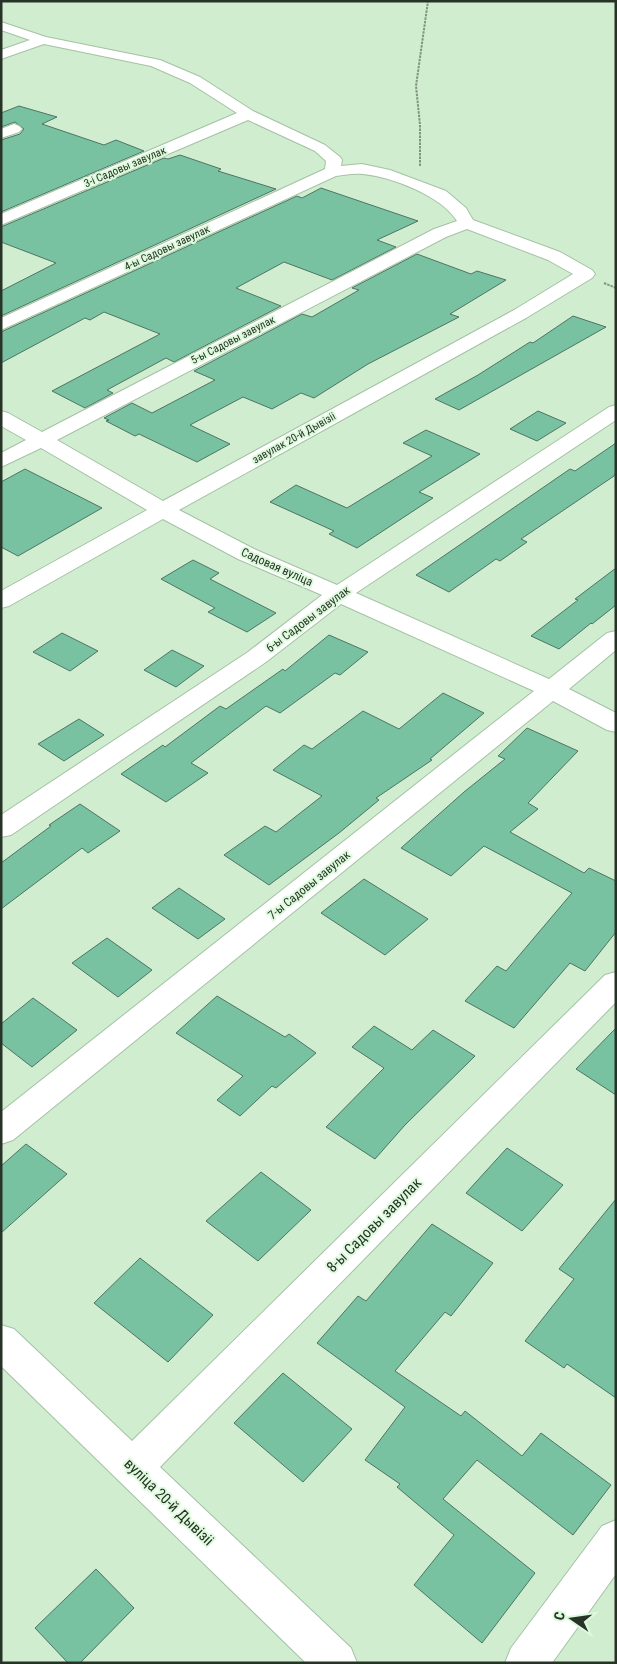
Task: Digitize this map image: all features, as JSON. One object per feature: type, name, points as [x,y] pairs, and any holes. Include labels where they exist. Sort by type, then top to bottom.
[{"type":"street","points":[[1,26],[43,40],[155,63],[196,80],[248,114],[320,148],[334,160],[333,171],[362,169],[390,175],[440,194],[460,212],[467,222]]},
{"type":"street","points":[[1,56],[43,40]]},
{"type":"street","name":"3-і Садовы завулак","points":[[1,220],[248,114]]},
{"type":"street","name":"4-ы Садовы завулак","points":[[1,325],[333,171]]},
{"type":"street","name":"завулак 20-й Дывізіі","points":[[1,601],[512,319],[586,274],[554,256],[467,222]]},
{"type":"street","name":"5-ы Садовы завулак","points":[[1,461],[440,233],[467,222]]},
{"type":"street","name":"6-ы Садовы завулак","points":[[1,828],[257,657],[340,594],[616,411]]},
{"type":"street","name":"Садовая вуліца","points":[[1,418],[163,510],[246,554],[340,594],[552,690],[616,724]]},
{"type":"street","name":"7-ы Садовы завулак","points":[[1,1131],[616,638]]},
{"type":"street","name":"8-ы Садовы завулак","points":[[133,1467],[616,983]]},
{"type":"street","name":"вуліца 20-й Дывізіі","points":[[1,1341],[336,1663]]},
{"type":"street","points":[[526,1663],[616,1540]]},
{"type":"path","points":[[428,1],[416,86],[420,125],[420,174],[440,194]]},
{"type":"building","points":[[19,106],[57,117],[42,124],[104,145],[116,140],[144,151],[1,212],[1,140],[20,134],[24,129],[15,122],[1,127],[1,113]]},
{"type":"building","points":[[180,155],[221,169],[218,171],[276,189],[1,316],[1,291],[56,263],[1,242],[1,227],[164,158],[168,159]]},
{"type":"building","points":[[321,188],[418,221],[377,240],[396,247],[332,280],[284,262],[236,288],[281,306],[174,362],[166,358],[107,390],[113,393],[85,408],[52,391],[160,334],[104,312],[90,320],[85,318],[1,363],[1,332],[297,196],[302,198]]},
{"type":"building","points":[[417,254],[471,274],[477,271],[506,280],[450,314],[459,317],[368,364],[314,398],[301,393],[272,409],[243,397],[190,425],[230,444],[197,462],[139,434],[135,436],[106,421],[109,420],[104,418],[132,403],[152,413],[215,380],[194,371],[302,314],[312,317],[359,290],[352,288]]},
{"type":"building","points":[[573,316],[606,327],[459,410],[435,399],[478,375],[530,342],[533,343]]},
{"type":"building","points":[[538,411],[566,423],[537,441],[510,429]]},
{"type":"building","points":[[426,430],[480,454],[419,492],[433,498],[357,548],[329,534],[334,531],[270,502],[296,485],[347,508],[432,456],[403,443]]},
{"type":"building","points":[[616,443],[616,472],[614,476],[521,539],[527,542],[500,561],[496,559],[449,592],[416,575],[570,469],[575,471]]},
{"type":"building","points":[[25,469],[102,508],[18,556],[1,547],[1,482]]},
{"type":"building","points":[[193,560],[219,573],[210,579],[276,613],[247,632],[208,612],[215,608],[161,579]]},
{"type":"building","points":[[616,568],[616,605],[559,649],[531,636],[578,600],[575,599]]},
{"type":"building","points":[[62,633],[98,651],[70,671],[33,652]]},
{"type":"building","points":[[329,635],[368,652],[340,675],[335,673],[280,713],[266,706],[191,763],[208,773],[166,802],[121,774],[163,745],[165,747],[220,706],[226,709],[283,669],[285,671]]},
{"type":"building","points":[[172,650],[204,666],[176,687],[144,670]]},
{"type":"building","points":[[443,693],[484,713],[430,759],[432,760],[376,798],[379,800],[339,833],[269,885],[224,855],[265,826],[276,832],[322,796],[273,770],[304,745],[312,749],[363,711],[399,729]]},
{"type":"building","points":[[79,719],[104,735],[64,761],[38,744]]},
{"type":"building","points":[[527,728],[578,751],[528,803],[538,809],[510,832],[584,873],[589,868],[616,881],[616,932],[585,971],[570,963],[514,1028],[465,1001],[497,966],[506,971],[572,893],[484,846],[451,876],[401,848],[464,792],[505,759],[498,756]]},
{"type":"building","points":[[80,804],[120,831],[88,853],[82,848],[1,909],[1,863],[51,826],[49,825]]},
{"type":"building","points":[[364,879],[428,919],[385,955],[321,913]]},
{"type":"building","points":[[179,888],[225,919],[198,939],[152,908]]},
{"type":"building","points":[[107,938],[152,970],[118,997],[72,963]]},
{"type":"building","points":[[217,996],[285,1037],[289,1034],[316,1053],[276,1088],[272,1086],[240,1116],[217,1100],[243,1076],[176,1033]]},
{"type":"building","points":[[33,998],[77,1030],[32,1067],[1,1043],[1,1024]]},
{"type":"building","points":[[374,1026],[412,1050],[433,1030],[475,1056],[405,1125],[375,1159],[326,1127],[384,1068],[352,1047]]},
{"type":"building","points":[[616,1028],[616,1095],[576,1069]]},
{"type":"building","points":[[26,1144],[67,1174],[1,1233],[1,1166]]},
{"type":"building","points":[[507,1148],[563,1185],[522,1231],[466,1193]]},
{"type":"building","points":[[261,1172],[311,1210],[258,1261],[206,1221]]},
{"type":"building","points":[[616,1199],[616,1398],[567,1364],[564,1368],[525,1341],[574,1279],[559,1269]]},
{"type":"building","points":[[432,1224],[493,1263],[451,1316],[445,1312],[395,1371],[461,1416],[465,1411],[522,1456],[541,1433],[611,1485],[573,1535],[477,1460],[443,1499],[535,1573],[482,1643],[414,1585],[454,1535],[397,1487],[400,1484],[365,1460],[405,1407],[317,1343],[358,1296],[366,1301]]},
{"type":"building","points":[[140,1258],[213,1315],[168,1362],[94,1303]]},
{"type":"building","points":[[283,1373],[352,1429],[303,1482],[234,1423]]},
{"type":"building","points":[[96,1569],[134,1608],[80,1663],[68,1663],[35,1628]]}]
